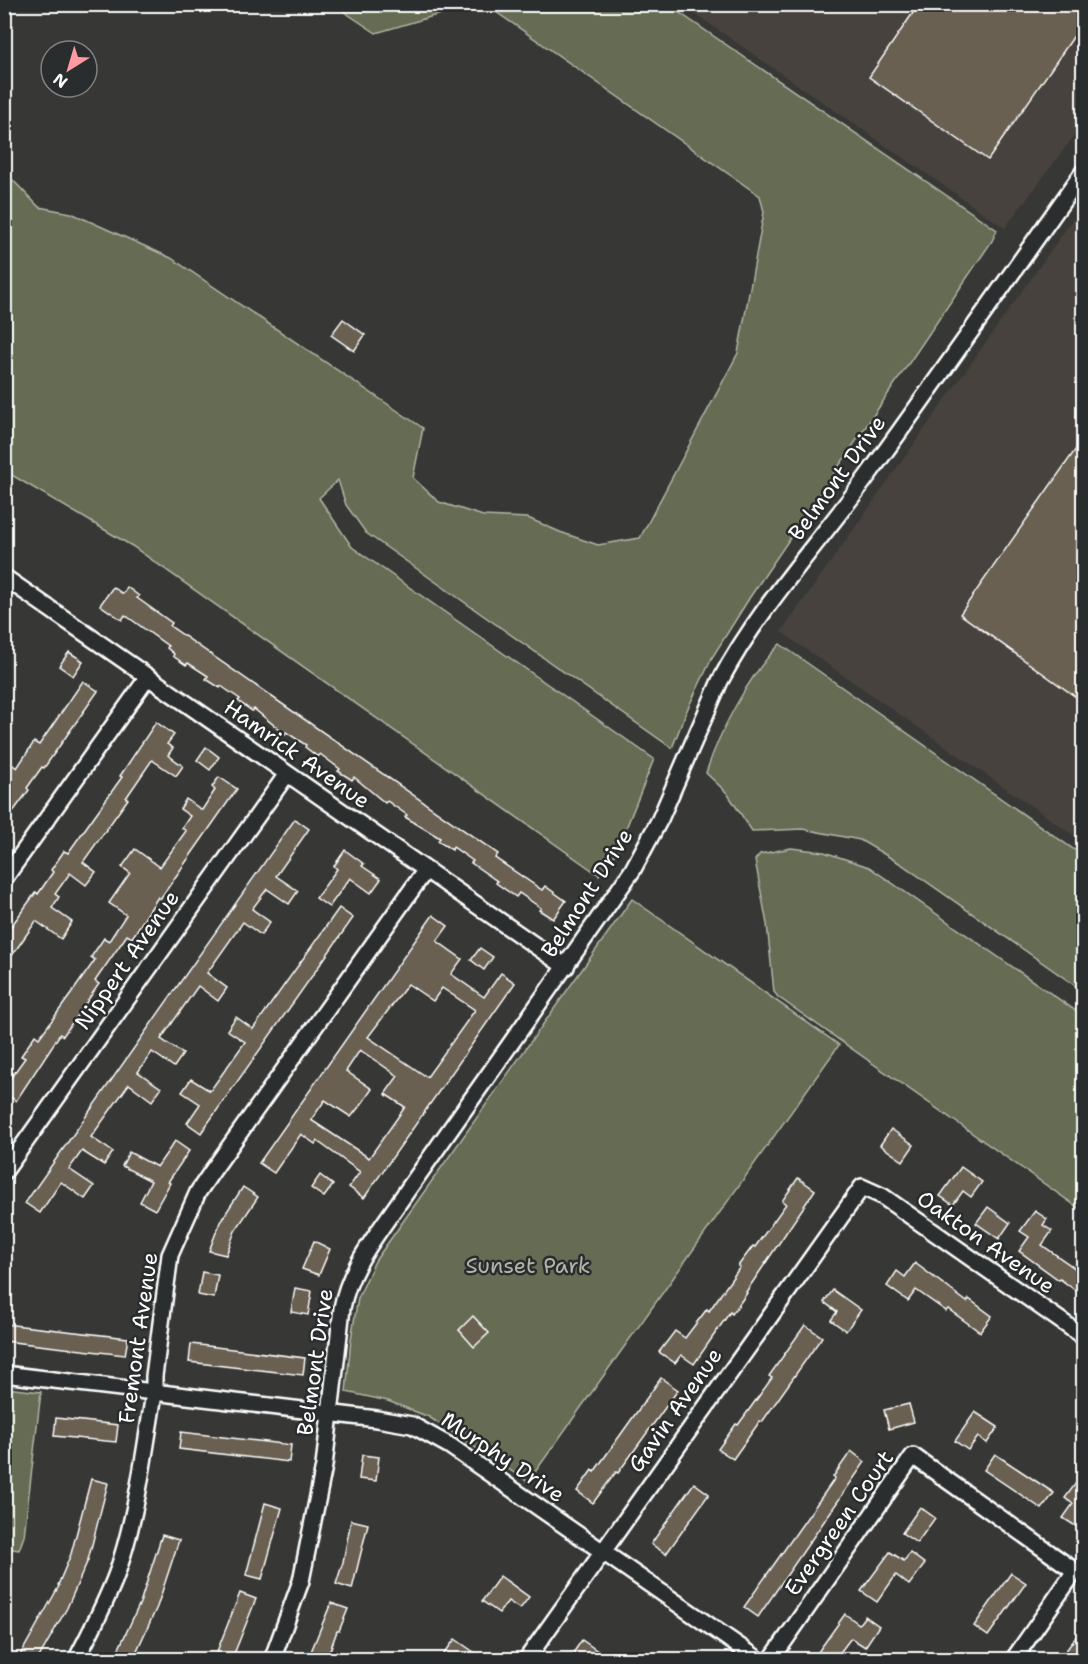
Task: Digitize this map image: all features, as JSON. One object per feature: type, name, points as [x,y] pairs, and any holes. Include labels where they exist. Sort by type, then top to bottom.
[{"type":"street","name":"Belmont Drive","points":[[272,1659],[301,1581],[324,1466],[344,1296],[355,1268],[389,1216],[632,871],[647,845],[720,681],[752,628],[871,472],[1083,171]]},
{"type":"street","name":"Hamrick Avenue","points":[[4,577],[566,967]]},
{"type":"street","points":[[4,879],[148,677]]},
{"type":"street","name":"Nippert Avenue","points":[[4,1173],[287,774]]},
{"type":"street","name":"Fremont Avenue","points":[[76,1659],[93,1628],[117,1572],[134,1513],[154,1394],[154,1376],[170,1255],[198,1192],[425,871]]},
{"type":"street","name":"Oakton Avenue","points":[[862,1187],[882,1196],[1083,1337]]},
{"type":"street","name":"Gavin Avenue","points":[[526,1659],[862,1187]]},
{"type":"street","name":"Murphy Drive","points":[[4,1374],[154,1394],[329,1412],[412,1425],[450,1446],[759,1659]]},
{"type":"street","name":"Evergreen Court","points":[[771,1659],[913,1456],[1075,1571],[1013,1659]]},
{"type":"shaded area","points":[[682,5],[1083,5],[1083,124],[1005,228]]},
{"type":"shaded area","points":[[1083,205],[1083,842],[781,632]]},
{"type":"green space","points":[[334,5],[471,5],[376,33]]},
{"type":"green space","points":[[486,5],[668,5],[997,230],[992,241],[750,597],[713,656],[672,748],[366,533],[346,505],[338,480],[319,498],[352,547],[654,759],[616,853],[599,875],[132,546],[5,471],[5,172],[39,207],[71,213],[171,258],[423,428],[413,478],[439,502],[483,516],[528,518],[598,545],[640,538],[738,353],[764,212],[760,196]]},
{"type":"green space","points":[[780,644],[1083,856],[1083,991],[901,864],[860,840],[803,829],[752,831],[727,793],[706,773],[736,705],[757,671]]},
{"type":"green space","points":[[791,848],[824,852],[869,867],[1083,1016],[1083,1211],[778,997],[774,992],[767,924],[755,860],[760,854]]},
{"type":"green space","name":"Sunset Park","points":[[632,899],[839,1045],[528,1482],[429,1417],[388,1401],[346,1392],[358,1298],[375,1261]]},
{"type":"green space","points":[[5,1388],[41,1392],[24,1536],[19,1550],[5,1548]]},
{"type":"building","points":[[919,4],[1083,4],[1083,23],[988,160],[869,77]]},
{"type":"building","points":[[343,319],[365,335],[354,351],[331,335]]},
{"type":"building","points":[[1083,439],[1083,702],[960,614]]},
{"type":"building","points":[[113,587],[123,594],[127,587],[139,596],[137,598],[172,623],[170,626],[498,854],[495,858],[542,890],[545,886],[566,901],[553,919],[519,893],[516,897],[496,883],[497,881],[471,863],[473,861],[453,847],[452,850],[438,841],[440,838],[405,817],[407,815],[387,801],[385,803],[354,777],[352,780],[338,771],[340,769],[320,754],[318,757],[305,747],[306,745],[286,732],[285,734],[254,709],[252,711],[238,701],[240,699],[206,679],[208,676],[173,656],[168,646],[125,615],[122,620],[100,605]]},
{"type":"building","points":[[69,652],[83,661],[73,676],[59,666]]},
{"type":"building","points":[[83,681],[98,691],[44,768],[42,767],[27,788],[29,790],[4,824],[4,759],[17,768],[34,742],[39,745]]},
{"type":"building","points":[[156,722],[174,735],[167,744],[173,748],[168,755],[183,766],[176,776],[152,760],[126,798],[128,799],[83,862],[96,872],[86,885],[70,873],[55,894],[59,897],[52,908],[72,922],[61,939],[36,921],[4,967],[4,936],[36,892],[38,894],[64,851],[68,853],[122,777],[120,776]]},
{"type":"building","points":[[206,747],[219,757],[210,770],[197,760]]},
{"type":"building","points":[[219,777],[237,789],[160,899],[158,897],[132,938],[127,935],[95,981],[99,984],[63,1036],[60,1034],[16,1101],[4,1092],[4,1087],[25,1058],[21,1056],[35,1035],[39,1038],[95,960],[91,957],[104,938],[109,941],[126,915],[109,903],[130,873],[122,867],[135,849],[160,867],[186,831],[182,828],[190,816],[180,809],[186,799],[202,810],[215,790],[212,787]]},
{"type":"building","points":[[295,819],[309,829],[276,876],[298,891],[289,904],[267,889],[252,909],[270,922],[261,935],[243,922],[207,973],[227,988],[218,1001],[198,986],[161,1039],[183,1054],[174,1067],[152,1052],[138,1072],[161,1088],[152,1101],[129,1084],[91,1137],[113,1152],[104,1165],[82,1151],[69,1169],[94,1186],[85,1199],[61,1182],[40,1213],[25,1203]]},
{"type":"building","points":[[345,850],[381,879],[371,893],[350,878],[329,907],[316,898],[337,869],[334,866]]},
{"type":"building","points":[[339,908],[353,918],[201,1133],[187,1123],[200,1104],[182,1092],[191,1079],[210,1091],[245,1042],[227,1030],[236,1017],[253,1029]]},
{"type":"building","points":[[433,915],[448,926],[437,941],[462,959],[451,974],[484,997],[501,973],[515,983],[364,1198],[349,1187],[360,1172],[317,1141],[315,1144],[301,1134],[274,1173],[259,1163]],"holes":[[[408,984],[433,1001],[442,988],[475,1010],[427,1077],[368,1037]],[[360,1050],[398,1076],[385,1094],[405,1107],[369,1158],[311,1120],[325,1100],[351,1117],[363,1102],[372,1089],[346,1071]]]},
{"type":"building","points":[[480,948],[493,957],[484,970],[471,960]]},
{"type":"building","points":[[891,1129],[914,1145],[903,1161],[880,1145]]},
{"type":"building","points":[[175,1141],[189,1151],[168,1182],[170,1183],[155,1210],[140,1202],[151,1181],[122,1166],[129,1152],[157,1167]]},
{"type":"building","points":[[961,1167],[982,1182],[971,1197],[963,1191],[953,1205],[940,1196]]},
{"type":"building","points":[[320,1175],[333,1185],[324,1197],[311,1188]]},
{"type":"building","points":[[798,1178],[815,1190],[747,1293],[732,1314],[730,1312],[694,1364],[681,1355],[675,1363],[659,1352],[675,1331],[685,1338],[707,1309],[709,1311],[740,1267],[738,1266],[753,1246],[755,1247],[786,1204],[782,1201]]},
{"type":"building","points":[[243,1187],[258,1197],[235,1231],[226,1255],[209,1251],[220,1222]]},
{"type":"building","points":[[988,1207],[1010,1223],[999,1239],[976,1223]]},
{"type":"building","points":[[1035,1211],[1047,1219],[1043,1225],[1052,1231],[1042,1245],[1083,1274],[1083,1296],[1019,1251],[1029,1237],[1020,1231]]},
{"type":"building","points":[[314,1241],[330,1249],[319,1275],[302,1269]]},
{"type":"building","points":[[915,1263],[967,1302],[969,1299],[992,1316],[980,1332],[916,1290],[908,1301],[887,1286],[897,1271],[905,1277]]},
{"type":"building","points":[[202,1272],[218,1275],[214,1298],[198,1295]]},
{"type":"building","points":[[295,1288],[312,1291],[308,1315],[291,1312]]},
{"type":"building","points":[[833,1290],[861,1310],[846,1331],[831,1320],[837,1312],[824,1302]]},
{"type":"building","points":[[473,1316],[489,1333],[474,1347],[459,1330]]},
{"type":"building","points":[[4,1324],[128,1338],[125,1355],[4,1341]]},
{"type":"building","points":[[805,1325],[822,1337],[733,1459],[718,1449],[772,1378],[769,1376]]},
{"type":"building","points":[[191,1344],[305,1358],[303,1375],[189,1362]]},
{"type":"building","points":[[661,1378],[678,1390],[618,1473],[616,1472],[593,1503],[577,1491],[592,1470],[594,1472]]},
{"type":"building","points":[[909,1404],[914,1422],[889,1429],[884,1410]]},
{"type":"building","points":[[975,1412],[998,1427],[987,1443],[978,1437],[968,1450],[955,1441]]},
{"type":"building","points":[[56,1418],[118,1425],[116,1442],[54,1436]]},
{"type":"building","points":[[181,1432],[291,1445],[289,1462],[179,1449]]},
{"type":"building","points":[[851,1451],[865,1462],[758,1617],[744,1607],[835,1478],[833,1477]]},
{"type":"building","points":[[995,1454],[1054,1493],[1042,1509],[984,1470]]},
{"type":"building","points":[[362,1455],[379,1457],[376,1481],[359,1479]]},
{"type":"building","points":[[91,1479],[108,1483],[88,1560],[67,1608],[38,1659],[18,1659],[59,1586],[71,1554]]},
{"type":"building","points":[[694,1483],[709,1494],[666,1554],[651,1544]]},
{"type":"building","points":[[1076,1483],[1083,1489],[1083,1518],[1077,1527],[1063,1518],[1073,1504],[1065,1498]]},
{"type":"building","points":[[265,1503],[282,1508],[262,1579],[246,1575]]},
{"type":"building","points":[[920,1507],[935,1518],[917,1543],[902,1533]]},
{"type":"building","points":[[351,1520],[368,1524],[352,1589],[336,1584]]},
{"type":"building","points":[[162,1535],[179,1540],[157,1607],[133,1659],[114,1659],[140,1603]]},
{"type":"building","points":[[890,1552],[904,1561],[910,1553],[925,1564],[909,1585],[896,1575],[877,1602],[861,1591]]},
{"type":"building","points":[[1011,1573],[1026,1583],[988,1636],[974,1626]]},
{"type":"building","points":[[500,1576],[529,1597],[520,1609],[508,1601],[499,1613],[482,1601]]},
{"type":"building","points":[[240,1593],[256,1599],[232,1659],[228,1659],[216,1654]]},
{"type":"building","points":[[331,1603],[348,1609],[339,1631],[337,1631],[327,1659],[308,1659]]},
{"type":"building","points":[[845,1614],[859,1624],[865,1616],[879,1626],[865,1647],[851,1638],[835,1659],[813,1659]]},
{"type":"building","points":[[1083,1627],[1083,1659],[1060,1659]]},
{"type":"building","points":[[455,1639],[484,1659],[440,1659]]},
{"type":"building","points":[[582,1640],[609,1659],[582,1659],[573,1653]]}]
